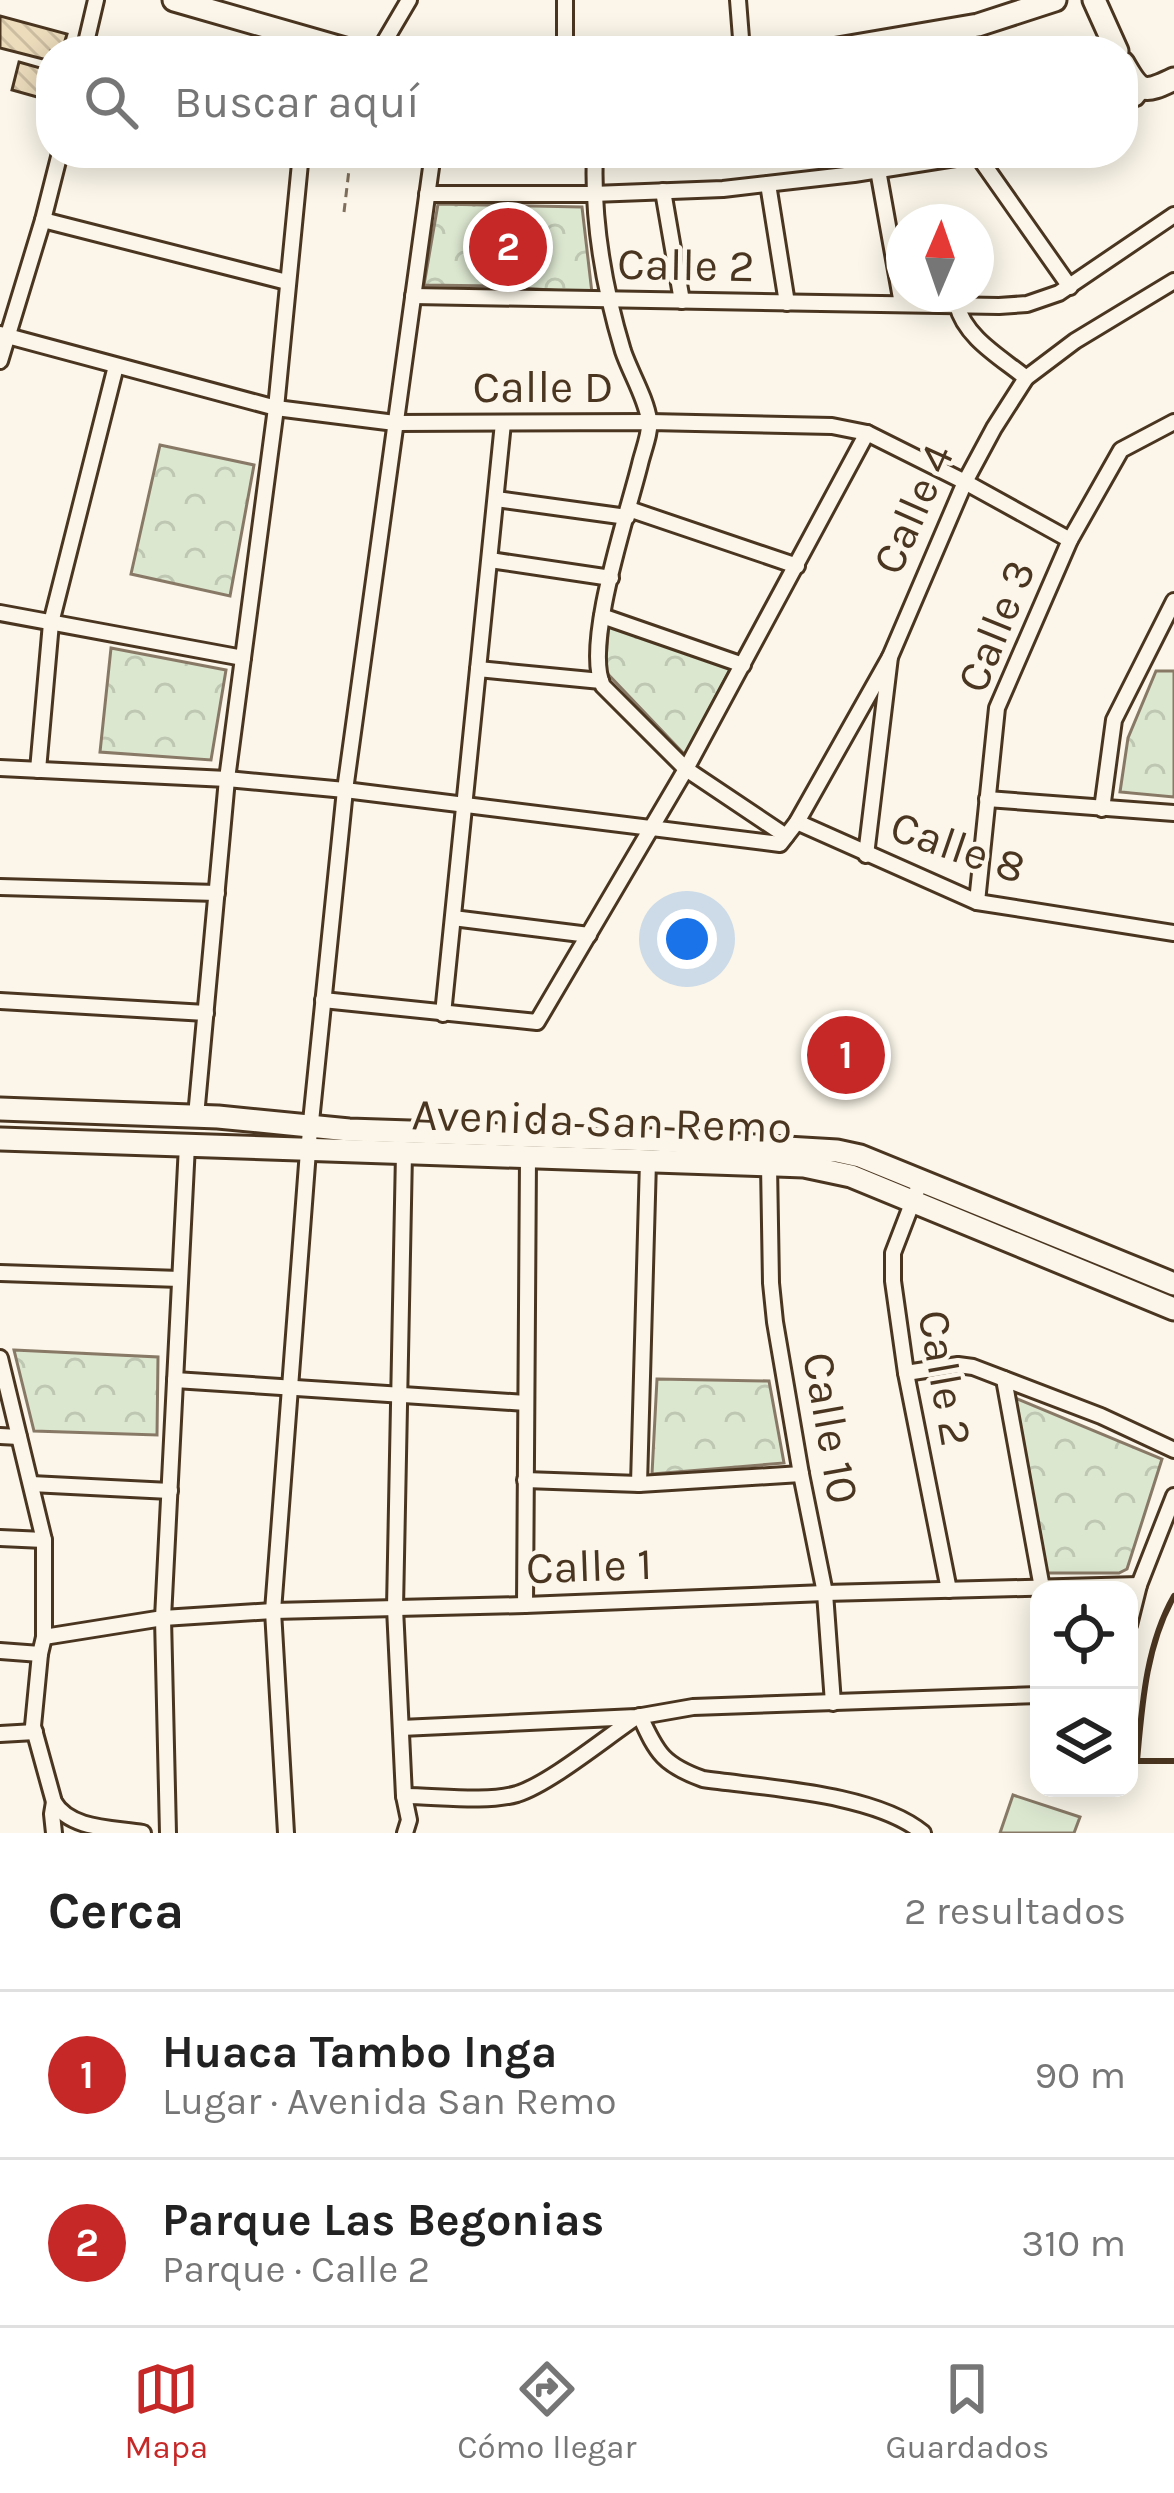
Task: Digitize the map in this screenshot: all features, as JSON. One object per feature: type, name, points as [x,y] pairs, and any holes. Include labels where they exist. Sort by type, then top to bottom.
[{"type":"main road","points":[[174,0],[284,36]]},
{"type":"main road","points":[[920,36],[978,26],[1055,0]]},
{"type":"main road","points":[[1094,0],[1110,36]]},
{"type":"main road","points":[[1138,86],[1151,89],[1174,79]]},
{"type":"main road","name":"Avenida San Remo","points":[[0,1109],[808,1148],[860,1156],[916,1191],[1174,1309]]},
{"type":"main road","name":"Avenida San Remo","points":[[0,1139],[831,1170],[916,1191],[1174,1284]]},
{"type":"street","points":[[88,36],[96,0]]},
{"type":"street","points":[[388,36],[409,0]]},
{"type":"street","points":[[565,0],[565,36]]},
{"type":"street","points":[[738,0],[741,36]]},
{"type":"street","points":[[1138,95],[1143,89]]},
{"type":"street","points":[[0,362],[4,335],[56,168]]},
{"type":"street","points":[[196,1116],[227,779],[276,408],[298,168]]},
{"type":"street","points":[[286,1833],[273,1611],[310,1127],[345,790],[431,168]]},
{"type":"street","points":[[594,168],[593,194],[610,300],[650,422],[602,616],[596,651],[601,681],[686,769],[786,836]]},
{"type":"street","points":[[854,168],[854,174]]},
{"type":"street","points":[[427,194],[663,191],[891,168]]},
{"type":"street","points":[[992,168],[1070,286]]},
{"type":"street","points":[[878,170],[886,215]]},
{"type":"street","points":[[768,184],[787,303]]},
{"type":"street","points":[[663,191],[682,301]]},
{"type":"street","name":"Calle 2","points":[[994,304],[1045,299],[1174,215]]},
{"type":"street","points":[[43,220],[287,282]]},
{"type":"street","name":"Calle 4","points":[[866,855],[890,656],[965,482],[1026,378],[1075,341],[1174,281]]},
{"type":"street","name":"Calle 2","points":[[413,296],[886,304]]},
{"type":"street","points":[[959,312],[969,331],[1026,378]]},
{"type":"street","name":"Calle D","points":[[4,335],[276,408],[395,423],[832,426],[867,433],[1070,539]]},
{"type":"street","points":[[38,770],[52,623],[116,366]]},
{"type":"street","name":"Calle 3","points":[[977,902],[997,708],[1070,539],[1121,450],[1174,422]]},
{"type":"street","points":[[443,1014],[503,423]]},
{"type":"street","points":[[323,1000],[537,1022],[686,769],[867,433]]},
{"type":"street","points":[[496,500],[628,513],[796,566]]},
{"type":"street","points":[[490,560],[611,578]]},
{"type":"street","points":[[1102,809],[1114,720],[1174,601]]},
{"type":"street","points":[[0,614],[243,658]]},
{"type":"street","points":[[602,616],[742,665]]},
{"type":"street","points":[[0,768],[345,790],[780,844],[890,656]]},
{"type":"street","points":[[478,669],[601,681]]},
{"type":"street","points":[[987,799],[1174,813]]},
{"type":"street","name":"Calle 8","points":[[797,822],[977,902],[1174,933]]},
{"type":"street","points":[[0,887],[217,893]]},
{"type":"street","points":[[453,918],[589,935]]},
{"type":"street","points":[[0,1001],[206,1013]]},
{"type":"street","points":[[168,1833],[163,1618],[187,1145]]},
{"type":"street","points":[[404,1154],[394,1608],[409,1820],[405,1833]]},
{"type":"street","points":[[525,1605],[528,1158]]},
{"type":"street","points":[[639,1484],[648,1161]]},
{"type":"street","name":"Calle 10","points":[[769,1166],[771,1282],[825,1593],[833,1702]]},
{"type":"street","name":"Calle 2","points":[[916,1191],[893,1253],[892,1281],[949,1590]]},
{"type":"street","points":[[0,1273],[181,1279]]},
{"type":"street","points":[[0,1358],[44,1540],[44,1637],[33,1726],[54,1802],[67,1818],[143,1833]]},
{"type":"street","points":[[906,1373],[974,1367],[1174,1450]]},
{"type":"street","points":[[1004,1379],[1041,1581]]},
{"type":"street","points":[[176,1380],[526,1403]]},
{"type":"street","points":[[0,1436],[19,1437]]},
{"type":"street","points":[[525,1480],[639,1484],[801,1474]]},
{"type":"street","points":[[31,1484],[170,1491]]},
{"type":"street","points":[[1138,1589],[1174,1496]]},
{"type":"street","points":[[0,1538],[44,1540]]},
{"type":"street","name":"Calle 1","points":[[44,1637],[163,1618],[273,1611],[1030,1588]]},
{"type":"street","points":[[0,1651],[40,1654]]},
{"type":"street","points":[[401,1729],[638,1717],[693,1707],[1030,1695]]},
{"type":"street","points":[[404,1796],[518,1793],[638,1717]]},
{"type":"street","points":[[638,1717],[666,1763],[683,1772],[872,1808],[911,1823],[923,1833]]},
{"type":"street","points":[[0,1734],[35,1732]]},
{"type":"street","points":[[54,1802],[55,1833]]},
{"type":"path","points":[[344,212],[349,168]]},
{"type":"green space","points":[[438,204],[582,207],[592,293],[424,285]]},
{"type":"green space","points":[[160,445],[254,465],[230,596],[131,574]]},
{"type":"green space","points":[[609,623],[732,666],[685,755],[605,671]]},
{"type":"green space","points":[[111,648],[226,670],[211,760],[100,752]]},
{"type":"green space","points":[[1156,671],[1174,671],[1174,797],[1120,792],[1128,738]]},
{"type":"green space","points":[[14,1350],[158,1357],[157,1435],[34,1431]]},
{"type":"green space","points":[[657,1379],[769,1381],[784,1463],[652,1474]]},
{"type":"green space","points":[[1015,1398],[1162,1459],[1127,1569],[1047,1573]]},
{"type":"green space","points":[[1013,1795],[1080,1817],[1074,1833],[1000,1833]]},
{"type":"building","points":[[0,16],[67,34],[36,36],[36,57],[0,48]]},
{"type":"building","points":[[19,62],[36,67],[36,97],[12,90]]},
{"type":"wall","points":[[1174,1596],[1151,1655],[1137,1761],[1174,1761]]},
{"type":"place","name":"Parque Las Begonias","points":[[508,247]]},
{"type":"place","name":"Huaca Tambo Inga","points":[[846,1055]]}]
